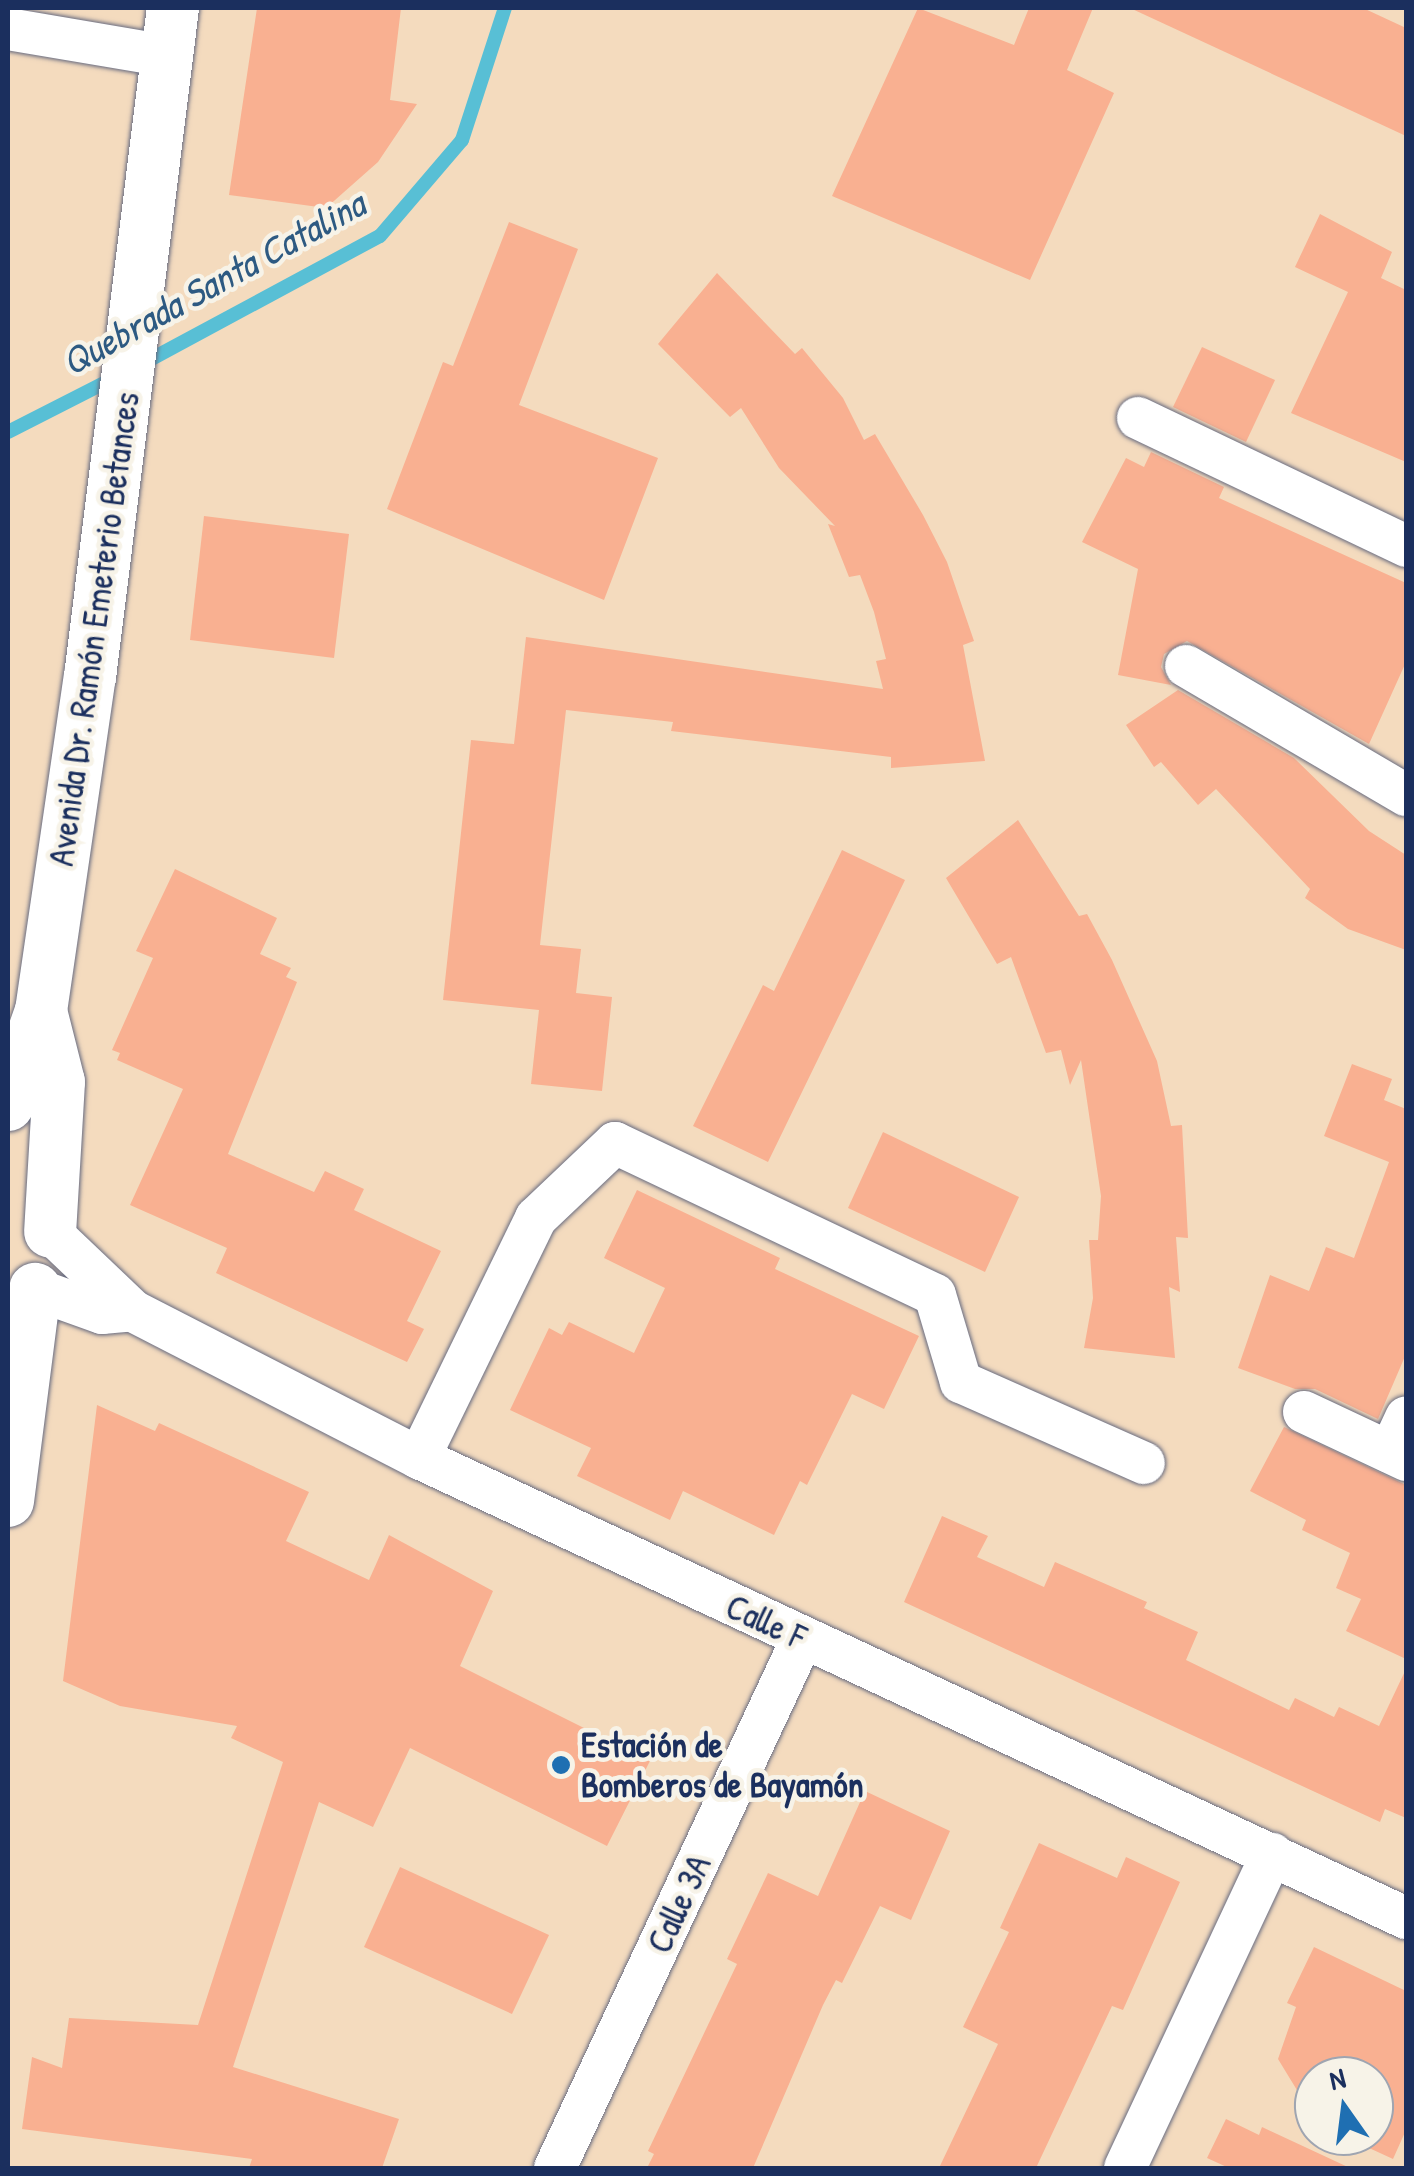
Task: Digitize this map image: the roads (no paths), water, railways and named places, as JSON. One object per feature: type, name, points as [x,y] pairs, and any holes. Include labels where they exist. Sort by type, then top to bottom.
[{"type":"street","points":[[8,29],[170,32]]},
{"type":"street","name":"Avenida Dr. Ramón Emeterio Betances","points":[[8,1106],[41,1011],[170,32]]},
{"type":"street","points":[[1138,418],[1406,546]]},
{"type":"street","points":[[1186,666],[1401,778]]},
{"type":"street","name":"Avenida Dr. Ramón Emeterio Betances","points":[[21,1291],[52,1270],[29,1223],[59,1082],[41,1011]]},
{"type":"street","points":[[419,1458],[536,1218],[615,1143],[934,1295],[961,1382],[1144,1463]]},
{"type":"street","name":"Calle F","points":[[29,1223],[132,1311],[419,1458],[1406,1918]]},
{"type":"street","points":[[8,1501],[21,1291]]},
{"type":"street","name":"Calle F","points":[[21,1291],[102,1313],[132,1311]]},
{"type":"street","points":[[1304,1412],[1401,1443]]},
{"type":"street","name":"Calle 3A","points":[[555,2168],[802,1639]]},
{"type":"street","points":[[1125,2168],[1272,1854]]},
{"type":"waterway","name":"Quebrada Santa Catalina","points":[[142,364],[380,236],[462,140],[505,8]]},
{"type":"waterway","name":"Quebrada Santa Catalina","points":[[8,432],[114,378]]},
{"type":"place","name":"Estación de Bomberos de Bayamón","points":[[561,1765]]}]
